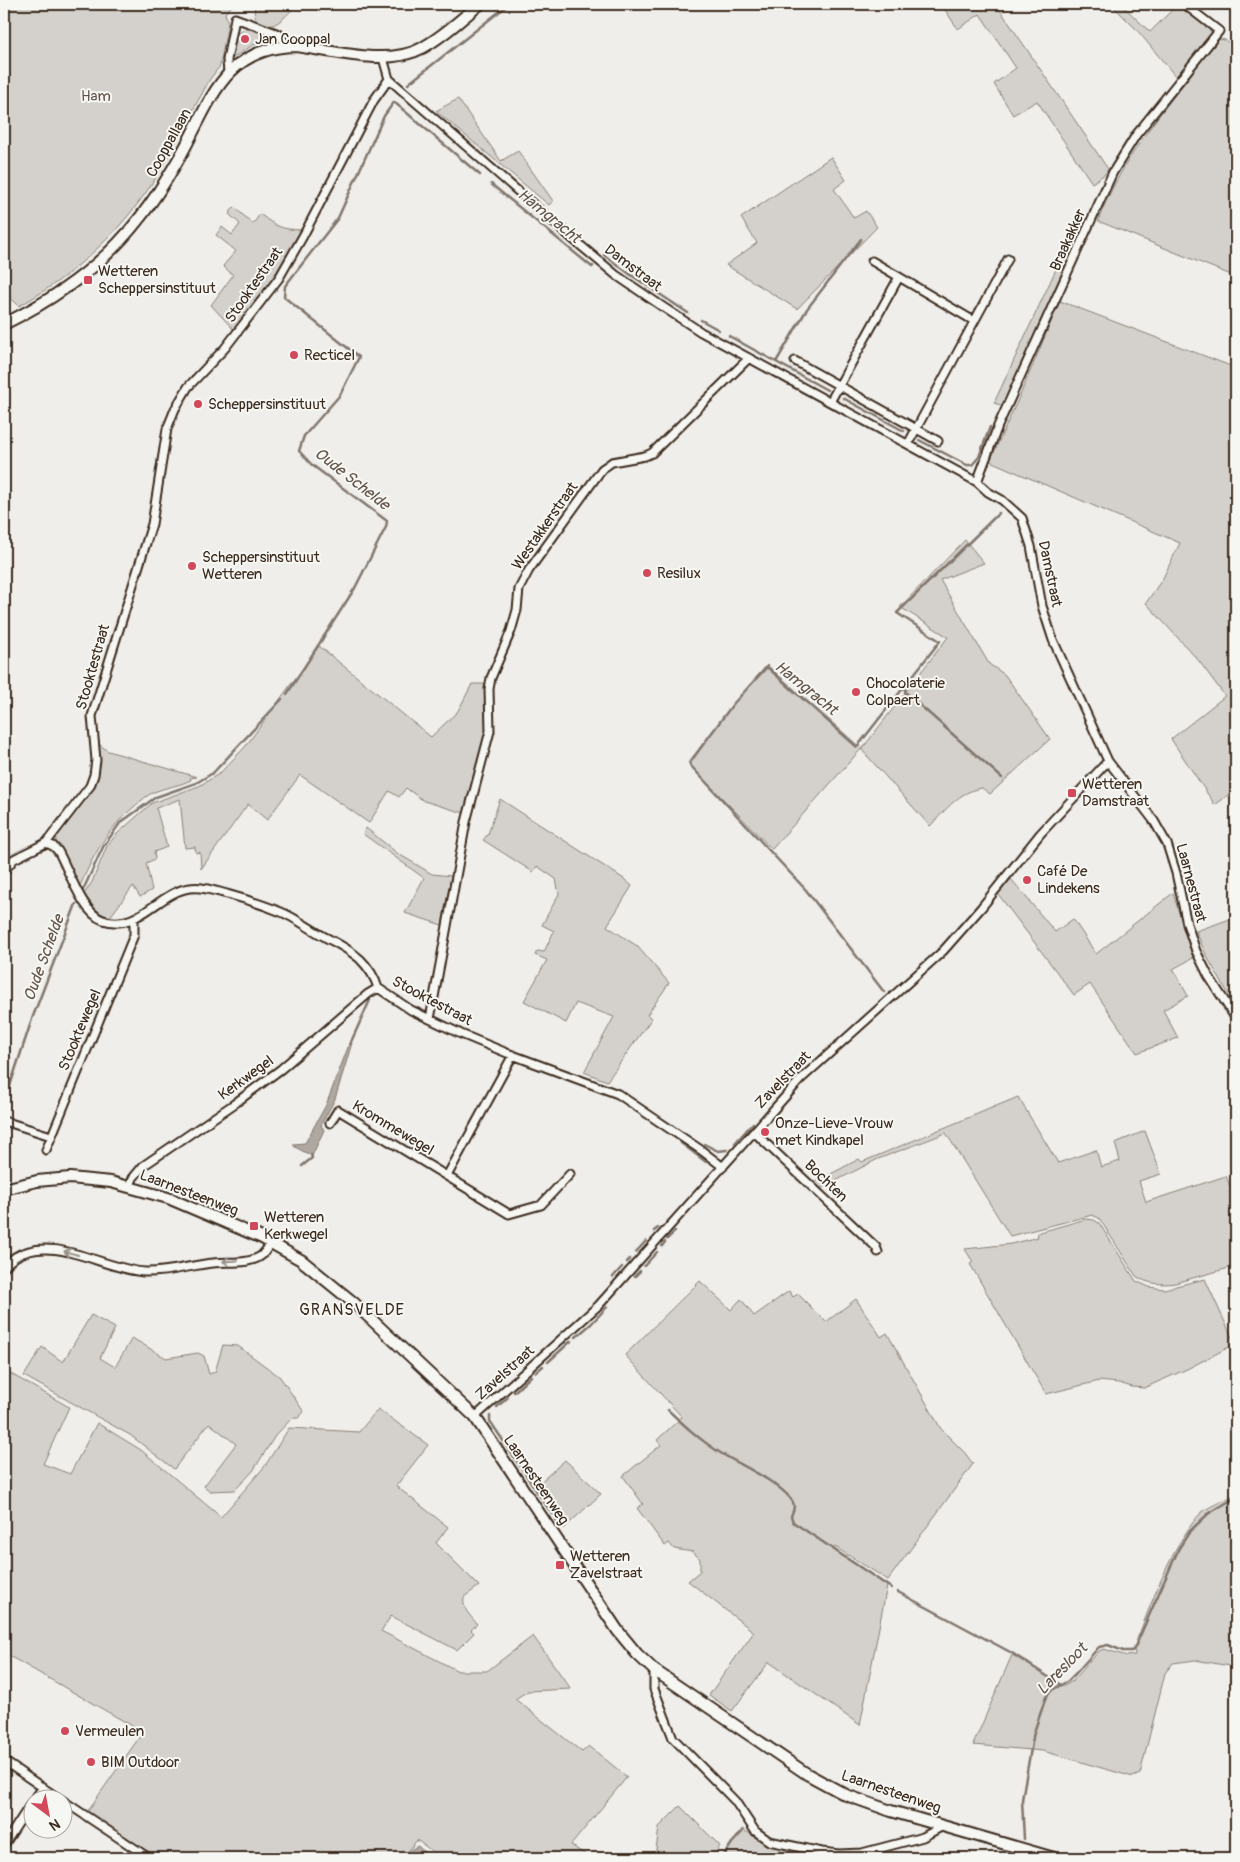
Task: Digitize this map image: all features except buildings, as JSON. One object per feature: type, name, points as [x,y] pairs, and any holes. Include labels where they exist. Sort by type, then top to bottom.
[{"type":"street","name":"Cooppallaan","points":[[4,324],[40,306],[76,281],[113,248],[138,221],[163,186],[215,91],[228,73],[254,54],[287,46],[296,46],[384,58],[402,56],[421,49],[480,4]]},
{"type":"street","name":"Braakakker","points":[[977,482],[998,426],[1113,172],[1136,135],[1219,31],[1184,4]]},
{"type":"street","points":[[228,73],[227,60],[235,18],[279,34],[287,46]]},
{"type":"street","points":[[384,58],[389,79]]},
{"type":"street","name":"Damstraat","points":[[389,79],[616,275],[701,332],[977,482],[988,492],[1002,500],[1022,518],[1031,546],[1047,623],[1108,761]]},
{"type":"street","name":"Stooktestraat","points":[[389,79],[374,100],[279,278],[226,348],[188,387],[175,409],[167,429],[152,524],[92,716],[96,760],[94,775],[90,786],[46,843],[58,851],[83,900],[93,914],[103,920],[120,922],[134,919],[178,890],[190,888],[201,888],[246,900],[283,913],[349,951],[361,960],[375,979],[378,988],[411,1010],[513,1055],[618,1094],[723,1167]]},
{"type":"street","points":[[908,444],[1008,258]]},
{"type":"street","points":[[872,261],[974,321]]},
{"type":"street","points":[[830,402],[899,277]]},
{"type":"street","name":"Westakkerstraat","points":[[430,1019],[466,822],[490,731],[489,690],[491,678],[511,630],[517,610],[519,589],[529,570],[602,469],[612,462],[652,453],[749,358]]},
{"type":"street","points":[[795,361],[938,441]]},
{"type":"street","name":"Laarnestraat","points":[[1108,761],[1162,833],[1171,853],[1187,924],[1196,951],[1218,992],[1236,1019]]},
{"type":"street","name":"Zavelstraat","points":[[475,1416],[599,1305],[802,1079],[943,951],[981,908],[1040,834],[1108,761]]},
{"type":"street","points":[[4,871],[14,859],[46,843]]},
{"type":"street","name":"Stooktewegel","points":[[46,1150],[134,935],[134,919]]},
{"type":"street","name":"Kerkwegel","points":[[130,1186],[133,1178],[143,1166],[234,1104],[281,1069],[368,994],[378,988]]},
{"type":"street","points":[[447,1176],[513,1055]]},
{"type":"street","name":"Krommewegel","points":[[330,1123],[338,1110],[509,1214],[541,1205],[570,1174]]},
{"type":"street","points":[[4,1121],[51,1136]]},
{"type":"street","name":"Bochten","points":[[754,1132],[878,1252]]},
{"type":"street","name":"Laarnesteenweg","points":[[4,1189],[37,1181],[70,1178],[111,1182],[168,1198],[271,1243],[316,1272],[354,1303],[475,1416],[618,1631],[637,1654],[654,1670],[804,1772],[832,1788],[856,1799],[891,1811],[1054,1858]]},
{"type":"street","points":[[4,1268],[16,1257],[38,1249],[64,1251],[123,1268],[145,1272],[169,1271],[214,1262],[252,1260],[261,1256],[271,1243]]},
{"type":"street","points":[[654,1670],[654,1689],[672,1738],[729,1795],[754,1831],[769,1841],[822,1852],[839,1854],[862,1853],[923,1837],[943,1826]]},
{"type":"street","points":[[4,1761],[47,1790]]},
{"type":"street","points":[[72,1807],[148,1858]]},
{"type":"street","points":[[4,1845],[22,1819]]},
{"type":"green space","name":"Ham","points":[[4,4],[234,4],[225,13],[228,23],[220,66],[210,79],[162,167],[142,198],[111,235],[77,267],[19,306],[7,294],[4,295]]},
{"type":"green space","points":[[255,4],[283,7],[283,4],[297,4],[282,20],[272,25],[267,25],[262,24],[256,18],[254,13]]},
{"type":"green space","points":[[941,4],[996,4],[1108,169],[1105,174],[1092,183],[1037,101],[1013,115],[994,84],[1016,68],[980,14],[958,29]]},
{"type":"green space","points":[[1111,4],[1121,4],[1150,32],[1174,8],[1169,4],[1179,4],[1214,31],[1176,77],[1137,30]]},
{"type":"green space","points":[[245,29],[255,30],[270,40],[253,45],[231,59],[236,34]]},
{"type":"green space","points":[[1220,39],[1225,40],[1236,48],[1236,277],[1098,221],[1115,183],[1136,148],[1202,59]]},
{"type":"green space","points":[[458,99],[501,161],[518,151],[553,201],[549,205],[436,111]]},
{"type":"green space","points":[[831,157],[846,180],[834,189],[854,218],[866,211],[877,227],[797,309],[726,265],[757,243],[741,218]]},
{"type":"green space","points":[[234,207],[253,224],[260,214],[279,226],[301,230],[278,270],[235,331],[211,305],[233,275],[223,266],[236,251],[216,235],[222,227],[232,235],[240,224],[229,214]]},
{"type":"green space","points":[[1058,265],[1065,267],[1004,406],[994,403]]},
{"type":"green space","points":[[1060,301],[1236,368],[1236,789],[1215,805],[1171,739],[1225,696],[1199,661],[1146,603],[1163,578],[1180,543],[990,461]]},
{"type":"green space","points":[[965,540],[984,563],[940,580],[989,664],[1005,675],[1050,739],[990,794],[982,788],[966,793],[953,802],[930,826],[861,749],[772,849],[688,763],[738,698],[767,665],[862,749],[948,637],[900,607]]},
{"type":"green space","points":[[319,646],[431,737],[458,711],[472,684],[485,684],[487,730],[464,813],[424,801],[406,788],[399,797],[389,791],[369,823],[300,775],[267,820],[248,804],[201,869],[200,852],[196,853],[195,847],[185,848],[180,799],[156,808],[167,847],[154,852],[155,859],[146,863],[152,890],[140,897],[133,886],[110,917],[94,909],[84,894],[92,882],[107,846],[117,834],[152,803],[199,786],[219,774],[245,747]]},
{"type":"green space","points":[[98,740],[100,745],[108,751],[197,777],[151,793],[125,815],[102,843],[80,886],[56,841],[56,837],[89,794],[94,784],[98,772]]},
{"type":"green space","points":[[500,799],[632,886],[607,926],[637,946],[669,983],[647,1015],[652,1018],[607,1081],[584,1072],[614,1017],[576,1003],[566,1023],[524,1001],[547,960],[535,955],[537,951],[544,952],[554,931],[542,925],[559,894],[556,879],[537,866],[533,872],[483,840],[488,834]]},
{"type":"green space","points":[[366,828],[397,853],[432,874],[451,876],[442,925],[405,913],[424,878],[363,834]]},
{"type":"green space","points":[[1011,879],[1055,932],[1073,919],[1096,954],[1173,893],[1193,958],[1173,969],[1188,996],[1163,1010],[1178,1038],[1137,1053],[1090,984],[1074,995],[998,894]]},
{"type":"green space","points":[[1236,917],[1236,1007],[1206,955],[1196,931]]},
{"type":"green space","points":[[1018,1097],[1058,1163],[1096,1150],[1101,1167],[1120,1161],[1115,1143],[1145,1131],[1161,1174],[1139,1181],[1146,1202],[1226,1176],[1236,1201],[1236,1266],[1175,1283],[1160,1284],[1145,1281],[1136,1276],[1099,1218],[1092,1215],[1010,1236],[946,1133],[878,1159],[820,1189],[814,1183],[859,1159],[862,1162]]},
{"type":"green space","points":[[1086,1219],[1099,1223],[1136,1281],[1149,1287],[1164,1289],[1205,1279],[1235,1344],[1187,1369],[1144,1388],[1099,1381],[1046,1394],[970,1264],[973,1262],[965,1249],[1011,1244],[1038,1237],[1037,1233]]},
{"type":"green space","points":[[700,1281],[731,1310],[741,1299],[754,1316],[789,1291],[793,1297],[798,1294],[826,1322],[856,1299],[881,1337],[887,1333],[941,1429],[965,1453],[973,1464],[888,1580],[835,1547],[833,1550],[887,1586],[860,1725],[769,1662],[732,1711],[709,1695],[754,1632],[688,1581],[700,1571],[700,1559],[693,1552],[674,1549],[669,1543],[665,1546],[637,1508],[643,1504],[623,1476],[661,1445],[657,1440],[682,1417],[625,1355]]},
{"type":"green space","points":[[91,1315],[115,1328],[100,1358],[115,1367],[132,1338],[166,1358],[198,1353],[204,1356],[209,1374],[215,1372],[223,1345],[238,1346],[280,1377],[304,1412],[298,1418],[292,1418],[275,1436],[253,1471],[235,1490],[210,1491],[204,1486],[236,1444],[209,1423],[174,1469],[130,1435],[24,1376],[42,1347],[63,1362]]},
{"type":"green space","points":[[4,1370],[69,1407],[43,1464],[70,1474],[97,1423],[141,1450],[221,1517],[265,1466],[289,1428],[359,1432],[378,1409],[428,1445],[396,1486],[448,1527],[436,1543],[479,1586],[464,1597],[464,1605],[467,1612],[477,1624],[471,1630],[474,1633],[457,1650],[391,1616],[381,1631],[458,1671],[487,1671],[533,1636],[571,1689],[528,1691],[515,1699],[582,1752],[589,1746],[627,1777],[571,1845],[590,1858],[441,1858],[417,1840],[403,1858],[157,1858],[87,1812],[143,1732],[4,1653]]},
{"type":"green space","points":[[565,1460],[601,1494],[563,1529],[535,1487]]},
{"type":"green space","points":[[1236,1494],[1236,1667],[1195,1660],[1173,1663],[1165,1673],[1140,1774],[1133,1777],[1043,1751],[973,1745],[1012,1655],[1064,1686],[1073,1681],[1099,1651],[1104,1649],[1127,1656],[1135,1655],[1134,1647],[1154,1596],[1170,1560],[1189,1528],[1202,1512]]},
{"type":"green space","points":[[680,1806],[720,1846],[712,1858],[655,1858],[659,1827]]},
{"type":"green space","points":[[742,1829],[768,1845],[822,1857],[837,1858],[723,1858]]},
{"type":"shaded area","points":[[350,1042],[352,1043],[335,1099],[321,1125],[324,1130],[312,1156],[293,1144],[305,1143],[326,1105]]},
{"type":"shaded area","points":[[418,1846],[431,1858],[404,1858],[412,1849]]},
{"type":"waterway","name":"Oude Schelde","points":[[408,84],[509,4]]},
{"type":"waterway","name":"Oude Schelde","points":[[287,694],[355,588],[386,527],[387,521],[312,465],[299,451],[304,436],[340,395],[359,357],[284,297],[285,286],[338,218],[384,116],[394,102],[480,175]]},
{"type":"waterway","name":"Hamgracht","points":[[491,184],[593,266]]},
{"type":"waterway","points":[[776,362],[807,309],[861,239]]},
{"type":"waterway","name":"Hamgracht","points":[[604,255],[688,313]]},
{"type":"waterway","name":"Hamgracht","points":[[701,320],[719,330]]},
{"type":"waterway","name":"Hamgracht","points":[[729,336],[827,390]]},
{"type":"waterway","name":"Hamgracht","points":[[843,398],[904,431]]},
{"type":"waterway","name":"Hamgracht","points":[[919,440],[967,465],[972,465],[979,457],[990,427]]},
{"type":"waterway","name":"Hamgracht","points":[[884,992],[806,890],[690,765],[733,704],[767,667],[857,747],[940,641],[897,613],[999,513]]},
{"type":"waterway","points":[[906,686],[905,692],[1002,778]]},
{"type":"waterway","name":"Oude Schelde","points":[[83,890],[103,847],[120,823],[156,797],[196,783],[213,773],[282,699]]},
{"type":"waterway","name":"Oude Schelde","points":[[4,1104],[32,1019],[76,904]]},
{"type":"waterway","points":[[350,1044],[370,1000]]},
{"type":"waterway","points":[[735,1143],[753,1123]]},
{"type":"waterway","points":[[681,1143],[706,1162]]},
{"type":"waterway","points":[[704,1144],[718,1151],[727,1150]]},
{"type":"waterway","points":[[302,1166],[312,1158],[311,1154]]},
{"type":"waterway","points":[[654,1231],[658,1228]]},
{"type":"waterway","points":[[667,1239],[675,1231]]},
{"type":"waterway","points":[[636,1252],[646,1241]]},
{"type":"waterway","points":[[662,1246],[665,1242]]},
{"type":"waterway","points":[[644,1266],[657,1252]]},
{"type":"waterway","points":[[627,1262],[630,1259]]},
{"type":"waterway","points":[[613,1277],[622,1267]]},
{"type":"waterway","points":[[635,1276],[640,1271]]},
{"type":"waterway","points":[[576,1337],[607,1307]]},
{"type":"waterway","points":[[548,1362],[571,1341]]},
{"type":"waterway","points":[[536,1372],[543,1366]]},
{"type":"waterway","points":[[514,1392],[531,1376]]},
{"type":"waterway","points":[[497,1407],[508,1397]]},
{"type":"waterway","points":[[668,1410],[712,1447],[767,1479],[784,1492],[794,1505],[791,1516],[793,1522],[891,1588]]},
{"type":"waterway","points":[[490,1416],[490,1421],[552,1514]]},
{"type":"waterway","name":"Laresloot","points":[[1024,1839],[1022,1800],[1034,1732],[1046,1697],[1052,1690],[1068,1681],[1099,1647],[1108,1645],[1123,1651],[1132,1651],[1179,1548],[1190,1531],[1208,1514],[1236,1497]]},
{"type":"waterway","points":[[556,1520],[560,1526]]},
{"type":"waterway","points":[[898,1592],[1012,1653],[1059,1684]]},
{"type":"waterway","points":[[722,1858],[743,1831]]},
{"type":"place","name":"Jan Cooppal","points":[[245,39]]},
{"type":"place","name":"Wetteren Scheppersinstituut","points":[[88,280]]},
{"type":"place","name":"Recticel","points":[[294,355]]},
{"type":"place","name":"Scheppersinstituut","points":[[198,404]]},
{"type":"place","name":"Scheppersinstituut Wetteren","points":[[192,566]]},
{"type":"place","name":"Resilux","points":[[647,573]]},
{"type":"place","name":"Chocolaterie Colpaert","points":[[856,692]]},
{"type":"place","name":"Wetteren Damstraat","points":[[1072,793]]},
{"type":"place","name":"Café De Lindekens","points":[[1027,880]]},
{"type":"place","name":"Onze-Lieve-Vrouw met Kindkapel","points":[[765,1132]]},
{"type":"place","name":"Wetteren Kerkwegel","points":[[254,1226]]},
{"type":"place","name":"Wetteren Zavelstraat","points":[[560,1565]]},
{"type":"place","name":"Vermeulen","points":[[65,1731]]},
{"type":"place","name":"BIM Outdoor","points":[[91,1762]]},
{"type":"district","name":"GRANSVELDE","points":[[352,1310]]}]
